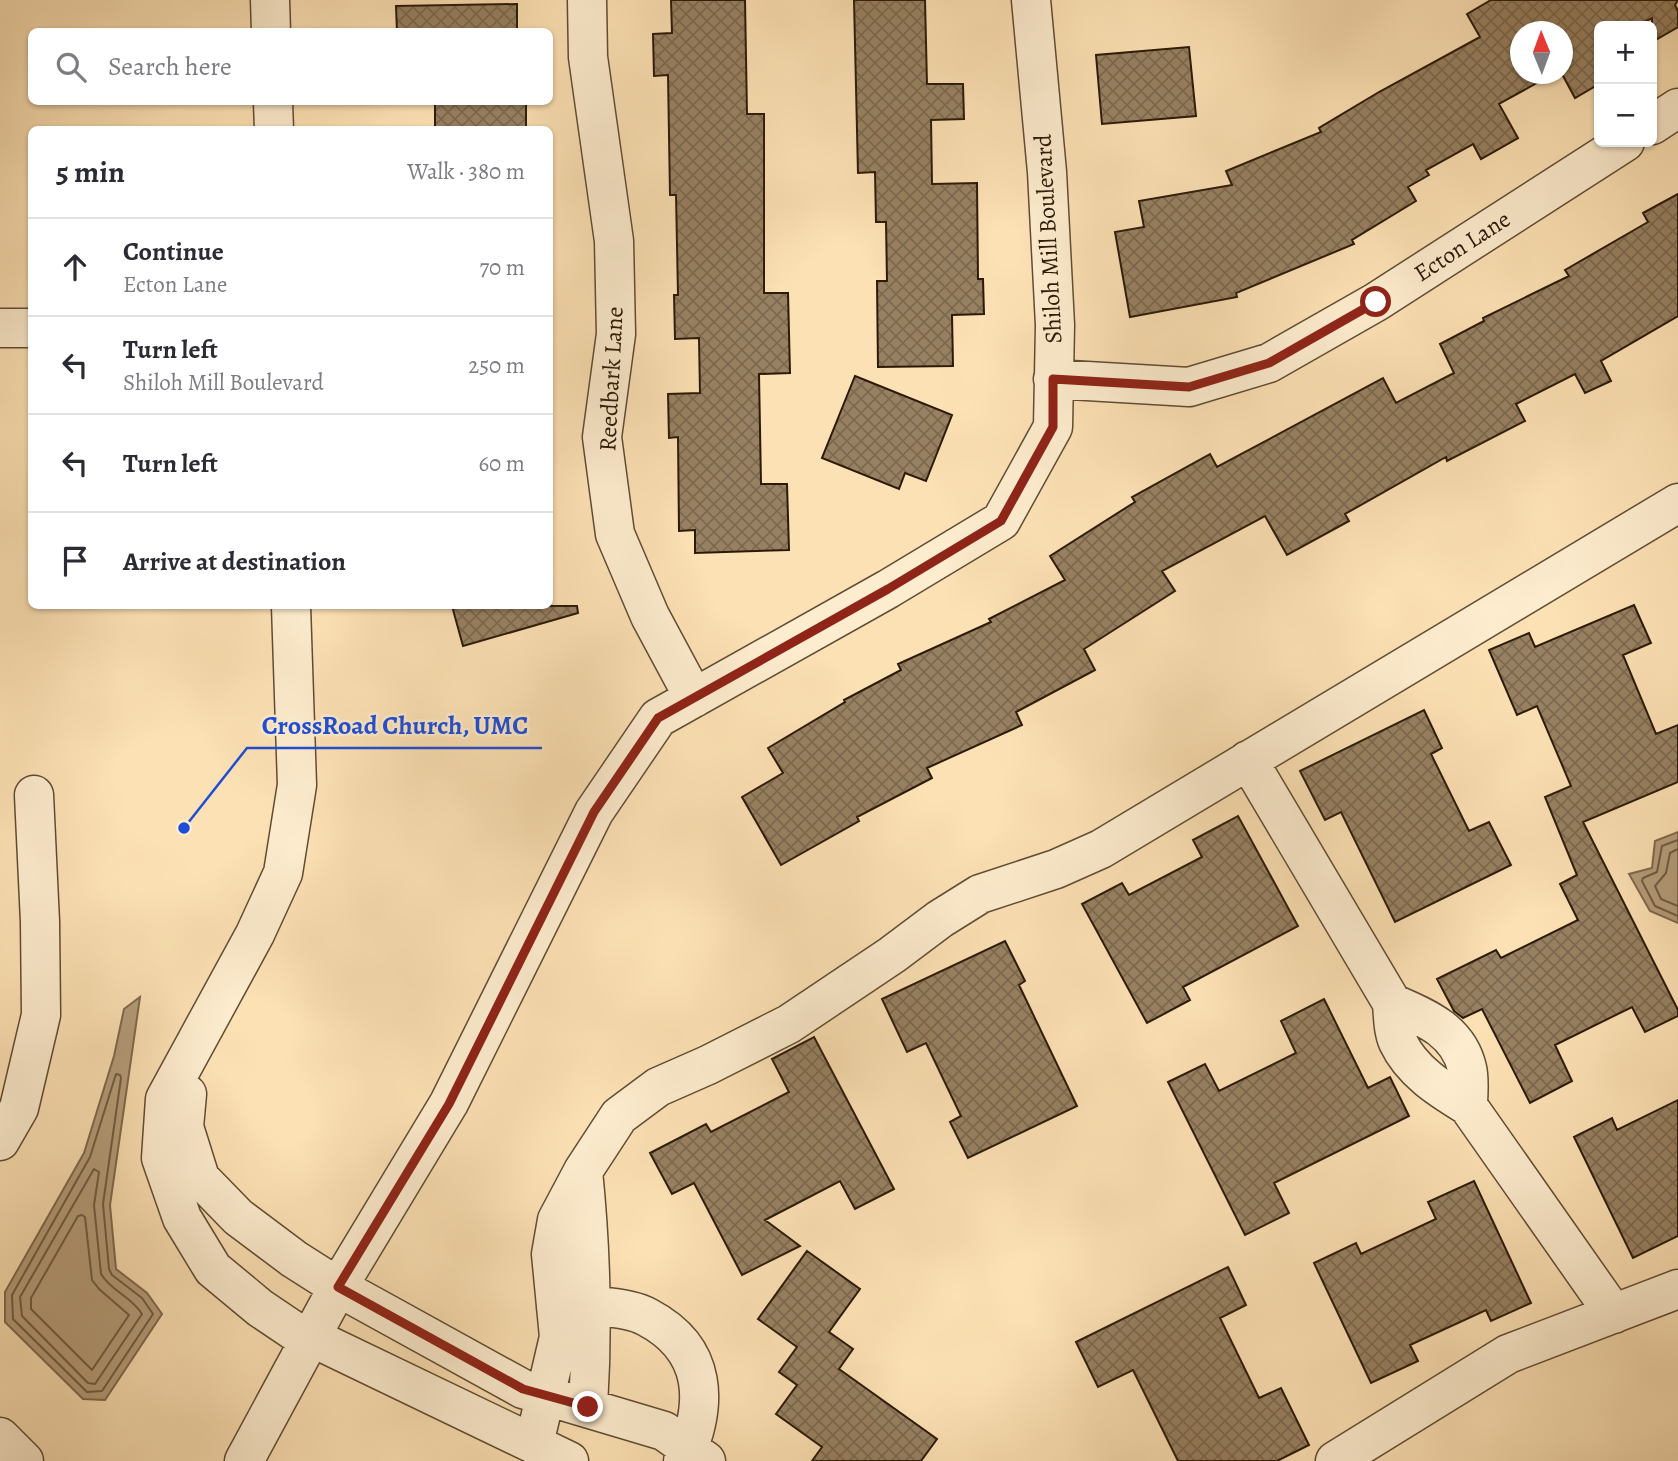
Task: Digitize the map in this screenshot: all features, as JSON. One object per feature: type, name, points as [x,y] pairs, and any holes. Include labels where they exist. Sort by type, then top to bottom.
[{"type":"street","points":[[270,0],[271,28]]},
{"type":"street","name":"Reedbark Lane","points":[[587,0],[589,57],[614,241],[617,334],[602,437],[615,534],[650,616],[694,698]]},
{"type":"street","name":"Shiloh Mill Boulevard","points":[[244,1461],[338,1287],[449,1104],[594,812],[658,718],[888,589],[1001,521],[1053,427],[1055,325],[1047,172],[1031,0]]},
{"type":"street","points":[[273,105],[274,126]]},
{"type":"street","points":[[1657,122],[1678,108]]},
{"type":"street","name":"Ecton Lane","points":[[1053,379],[1189,387],[1269,363],[1376,302],[1617,147]]},
{"type":"street","points":[[0,328],[28,328]]},
{"type":"street","points":[[588,1407],[592,1344],[551,1254],[557,1220],[583,1171],[619,1116],[659,1087],[789,1024],[980,894],[1056,869],[1101,849],[1678,503]]},
{"type":"street","points":[[291,609],[297,785],[284,873],[255,934],[165,1099],[161,1158],[182,1218],[213,1269],[260,1308],[310,1339],[569,1461]]},
{"type":"street","points":[[1248,760],[1392,1003],[1397,1041],[1410,1062],[1435,1086],[1468,1106],[1614,1314]]},
{"type":"street","points":[[0,1141],[19,1108],[41,1015],[34,795]]},
{"type":"street","points":[[190,1054],[184,1127],[200,1178],[238,1217],[294,1259],[338,1287],[523,1389],[664,1431],[692,1457]]},
{"type":"street","points":[[1335,1461],[1508,1354],[1678,1289]]},
{"type":"street","points":[[534,1444],[559,1337],[573,1306]]},
{"type":"street","points":[[573,1306],[645,1315],[674,1335],[695,1363],[701,1394],[692,1457]]},
{"type":"street","points":[[0,1437],[24,1461]]},
{"type":"water","points":[[1678,832],[1678,923],[1650,911],[1629,874],[1652,868],[1655,841]]},
{"type":"water","points":[[140,997],[110,1205],[116,1269],[147,1293],[162,1314],[105,1400],[83,1399],[5,1322],[5,1292],[84,1153],[114,1056],[124,1009]]},
{"type":"building","points":[[671,0],[745,0],[747,114],[764,114],[764,293],[788,293],[790,373],[759,374],[761,484],[787,484],[789,550],[695,553],[695,530],[679,531],[678,437],[669,438],[668,394],[700,393],[699,338],[675,339],[674,295],[678,295],[676,195],[670,195],[668,75],[654,76],[653,34],[672,33]]},
{"type":"building","points":[[854,0],[925,0],[927,84],[963,84],[964,119],[931,120],[932,184],[977,183],[978,279],[983,279],[984,314],[952,315],[953,366],[878,367],[877,281],[887,281],[886,222],[876,222],[875,172],[858,173]]},
{"type":"building","points":[[1491,0],[1678,0],[1675,5],[1678,11],[1678,27],[1657,39],[1657,21],[1652,21],[1652,18],[1646,21],[1594,21],[1594,87],[1575,98],[1567,84],[1573,84],[1573,21],[1510,21],[1510,84],[1535,84],[1499,104],[1518,138],[1481,159],[1473,144],[1426,170],[1429,175],[1408,187],[1416,201],[1352,240],[1354,244],[1236,293],[1237,297],[1130,317],[1115,232],[1144,227],[1139,201],[1232,185],[1226,171],[1321,132],[1319,128],[1379,92],[1480,37],[1467,14]]},
{"type":"building","points":[[517,4],[517,28],[397,28],[396,6]]},
{"type":"building","points":[[1189,47],[1196,116],[1102,124],[1096,55]]},
{"type":"building","points":[[435,105],[526,105],[526,126],[435,126]]},
{"type":"building","points":[[1678,194],[1678,316],[1601,361],[1611,381],[1585,393],[1575,374],[1516,404],[1525,421],[1447,461],[1446,457],[1345,514],[1349,521],[1287,555],[1265,516],[1162,571],[1175,591],[1084,649],[1095,670],[1016,712],[1022,725],[927,768],[932,778],[857,817],[859,821],[781,865],[742,797],[783,773],[768,748],[845,702],[844,700],[901,670],[898,664],[991,622],[989,619],[1065,580],[1050,556],[1135,502],[1132,497],[1210,454],[1217,467],[1383,378],[1396,403],[1454,373],[1440,344],[1484,321],[1483,318],[1569,276],[1565,270],[1648,222],[1643,213]]},
{"type":"building","points":[[855,376],[952,415],[926,481],[905,473],[899,489],[822,458]]},
{"type":"building","points":[[1634,605],[1651,643],[1623,655],[1656,734],[1678,725],[1678,782],[1583,822],[1678,1010],[1678,1016],[1645,1032],[1632,1007],[1555,1045],[1572,1081],[1530,1103],[1482,1009],[1463,1018],[1454,1011],[1437,979],[1496,950],[1501,958],[1578,920],[1560,884],[1577,875],[1545,797],[1571,786],[1537,706],[1517,715],[1489,650],[1529,633],[1535,647]]},
{"type":"building","points":[[553,606],[577,606],[578,613],[463,646],[453,609],[553,609]]},
{"type":"building","points":[[1424,710],[1442,748],[1431,754],[1469,831],[1489,822],[1511,865],[1395,922],[1341,812],[1325,820],[1300,771]]},
{"type":"building","points":[[1238,816],[1298,926],[1183,987],[1190,1000],[1147,1023],[1082,904],[1122,883],[1129,895],[1202,857],[1193,840]]},
{"type":"building","points":[[1005,941],[1025,981],[1019,985],[1077,1106],[968,1158],[950,1122],[961,1116],[926,1043],[907,1052],[882,999]]},
{"type":"building","points":[[1324,999],[1368,1088],[1390,1077],[1409,1116],[1274,1183],[1289,1213],[1245,1235],[1168,1082],[1205,1064],[1219,1091],[1296,1053],[1281,1021]]},
{"type":"building","points":[[814,1037],[894,1189],[855,1209],[840,1181],[765,1220],[800,1246],[742,1275],[694,1183],[672,1194],[650,1153],[706,1124],[711,1132],[789,1092],[772,1059]]},
{"type":"building","points":[[1678,1100],[1678,1236],[1633,1258],[1574,1137],[1612,1118],[1617,1130]]},
{"type":"building","points":[[1474,1181],[1531,1303],[1491,1321],[1486,1310],[1410,1345],[1418,1361],[1371,1383],[1314,1263],[1356,1243],[1361,1254],[1436,1219],[1428,1202]]},
{"type":"building","points":[[807,1251],[860,1289],[829,1332],[853,1349],[839,1369],[937,1439],[921,1461],[812,1461],[822,1447],[776,1414],[797,1385],[779,1372],[797,1347],[758,1319]]},
{"type":"building","points":[[1228,1267],[1246,1305],[1220,1318],[1259,1398],[1281,1388],[1309,1445],[1277,1461],[1178,1461],[1133,1370],[1098,1387],[1076,1342]]},
{"type":"place","name":"CrossRoad Church, UMC","points":[[184,828]]},
{"type":"route","points":[[588,1407],[523,1389],[338,1287],[449,1104],[594,812],[658,718],[888,589],[1001,521],[1053,427],[1053,379],[1189,387],[1269,363],[1376,302]]}]
